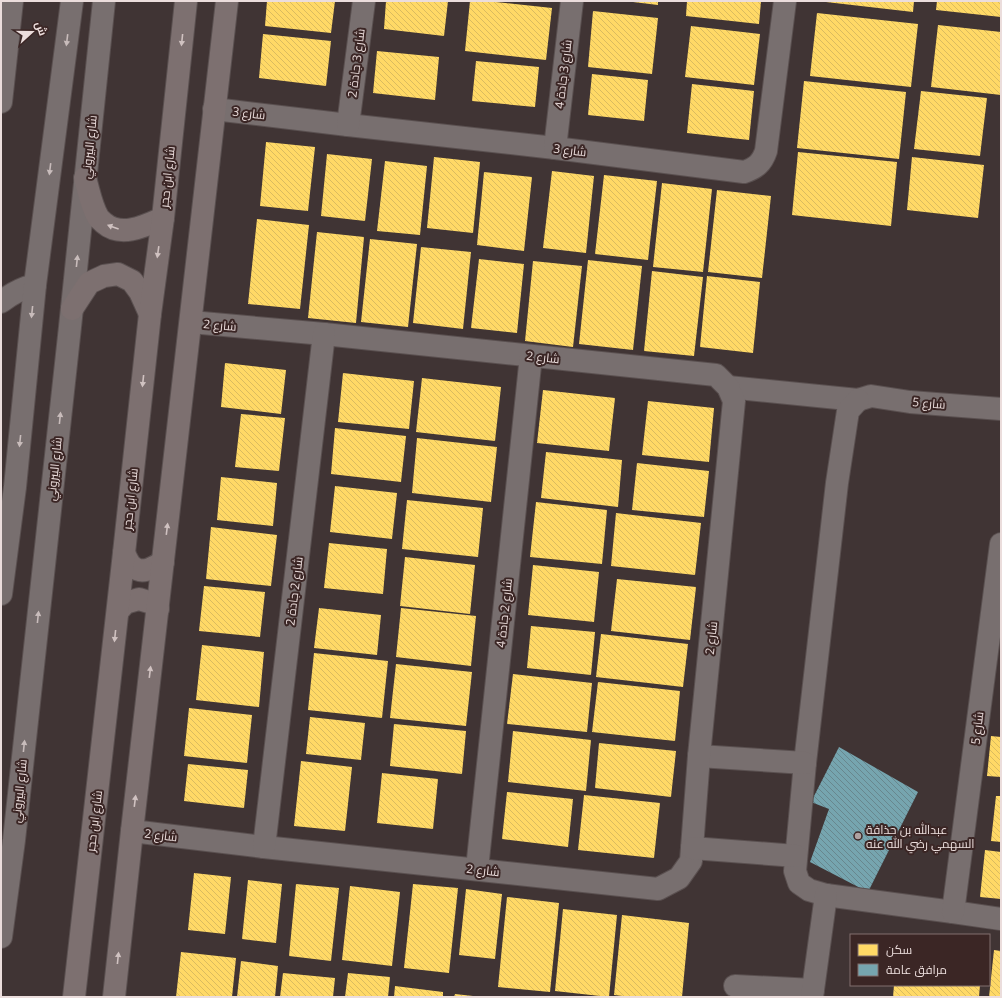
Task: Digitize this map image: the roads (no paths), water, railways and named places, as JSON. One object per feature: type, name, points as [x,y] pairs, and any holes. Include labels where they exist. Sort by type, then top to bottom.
[{"type":"main road","name":"شارع ابن حجر","points":[[74,997],[150,314],[163,218],[186,1]]},
{"type":"main road","points":[[114,997],[227,1]]},
{"type":"main road","points":[[85,178],[92,204],[98,218],[109,227],[124,231],[144,226],[163,218]]},
{"type":"main road","points":[[72,309],[89,283],[104,276],[118,274],[132,281],[140,292],[150,314]]},
{"type":"main road","points":[[124,553],[132,567],[142,571],[152,569],[163,562]]},
{"type":"main road","points":[[118,610],[125,603],[139,599],[152,603],[158,608]]},
{"type":"street","points":[[1,102],[12,1]]},
{"type":"street","points":[[1,594],[15,487],[35,285],[72,1]]},
{"type":"street","name":"شارع البيروني","points":[[1,937],[8,836],[72,309],[104,1]]},
{"type":"street","name":"شارع 3 جادة 2","points":[[348,126],[364,1]]},
{"type":"street","name":"شارع 3 جادة 4","points":[[555,148],[572,1]]},
{"type":"street","name":"شارع 3","points":[[214,109],[348,126],[555,148],[744,172],[759,164],[764,158],[766,151],[785,1]]},
{"type":"street","points":[[1,302],[12,293],[35,285]]},
{"type":"street","name":"شارع 2","points":[[132,831],[264,847],[658,889],[679,878],[691,861],[699,756],[734,401],[728,387],[716,375],[324,334],[191,322]]},
{"type":"street","name":"شارع 2 جادة 2","points":[[264,847],[324,334]]},
{"type":"street","name":"شارع 2 جادة 4","points":[[477,869],[531,356]]},
{"type":"street","name":"شارع 5","points":[[728,387],[858,400],[871,396],[910,402],[1001,409]]},
{"type":"street","points":[[858,400],[848,411],[836,483],[805,763],[796,856],[796,871],[800,883],[809,890],[826,895],[1001,919]]},
{"type":"street","name":"شارع 5","points":[[953,912],[1001,544]]},
{"type":"street","points":[[699,756],[805,763]]},
{"type":"street","points":[[692,848],[796,856]]},
{"type":"street","points":[[735,986],[813,994],[826,895]]},
{"type":"place","name":"عبدالله بن حذافة السهمي رضي الله عنه","points":[[858,836]]}]
